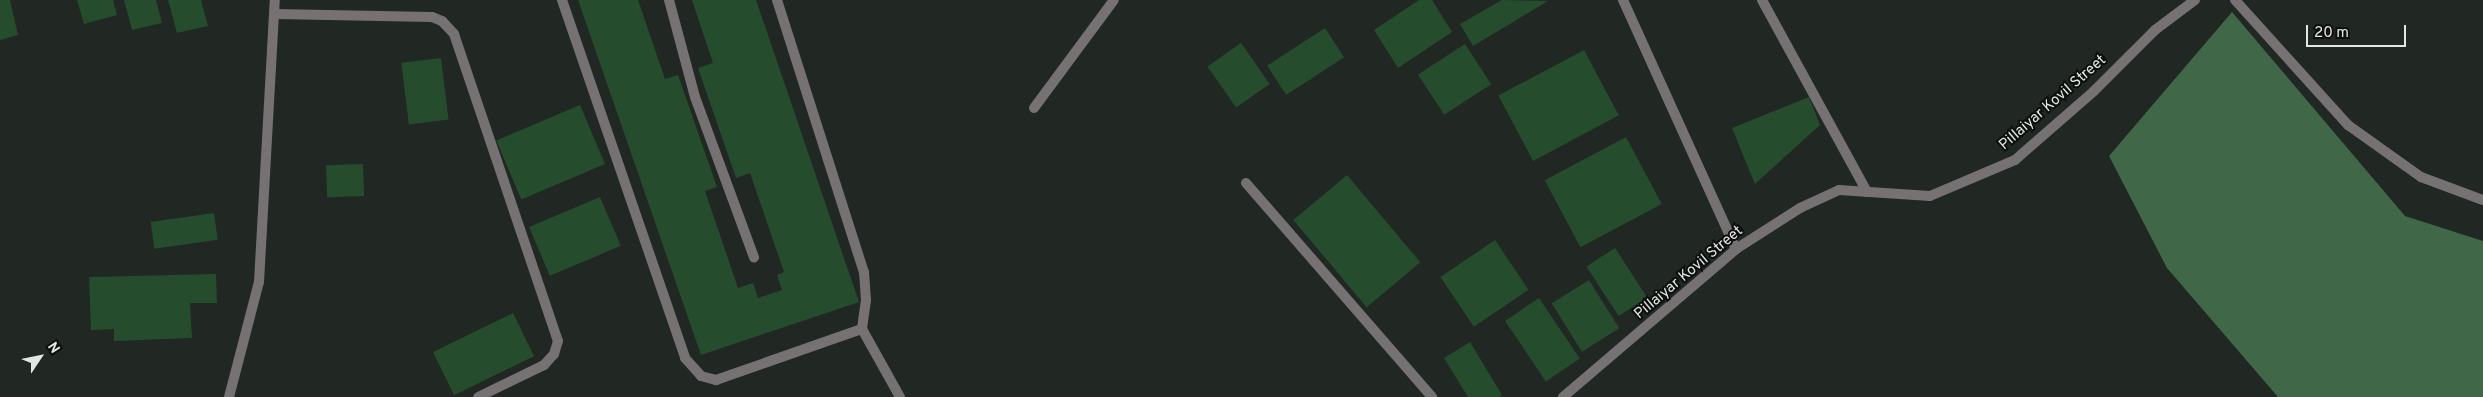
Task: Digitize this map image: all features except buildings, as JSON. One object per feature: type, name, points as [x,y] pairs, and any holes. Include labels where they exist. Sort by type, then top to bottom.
[{"type":"street","points":[[229,397],[259,282],[275,0]]},
{"type":"street","points":[[562,0],[685,358],[701,376],[716,380],[862,330]]},
{"type":"street","points":[[669,0],[695,97],[754,257]]},
{"type":"street","points":[[777,0],[864,272],[866,300],[862,330],[900,397]]},
{"type":"street","points":[[1034,108],[1114,0]]},
{"type":"street","points":[[1623,0],[1736,249]]},
{"type":"street","points":[[1762,0],[1867,192]]},
{"type":"street","points":[[2235,0],[2348,125],[2421,177],[2483,200]]},
{"type":"street","name":"Pillaiyar Kovil Street","points":[[1563,397],[1736,249],[1800,208],[1839,190],[1930,196],[2015,160],[2094,91],[2155,30],[2193,1]]},
{"type":"street","points":[[274,14],[432,17],[442,21],[454,34],[558,341],[554,354],[544,365],[478,397]]},
{"type":"street","points":[[1246,183],[1432,397]]},
{"type":"shaded area","points":[[2232,12],[2405,216],[2483,241],[2483,397],[2278,397],[2167,268],[2109,156]]}]
